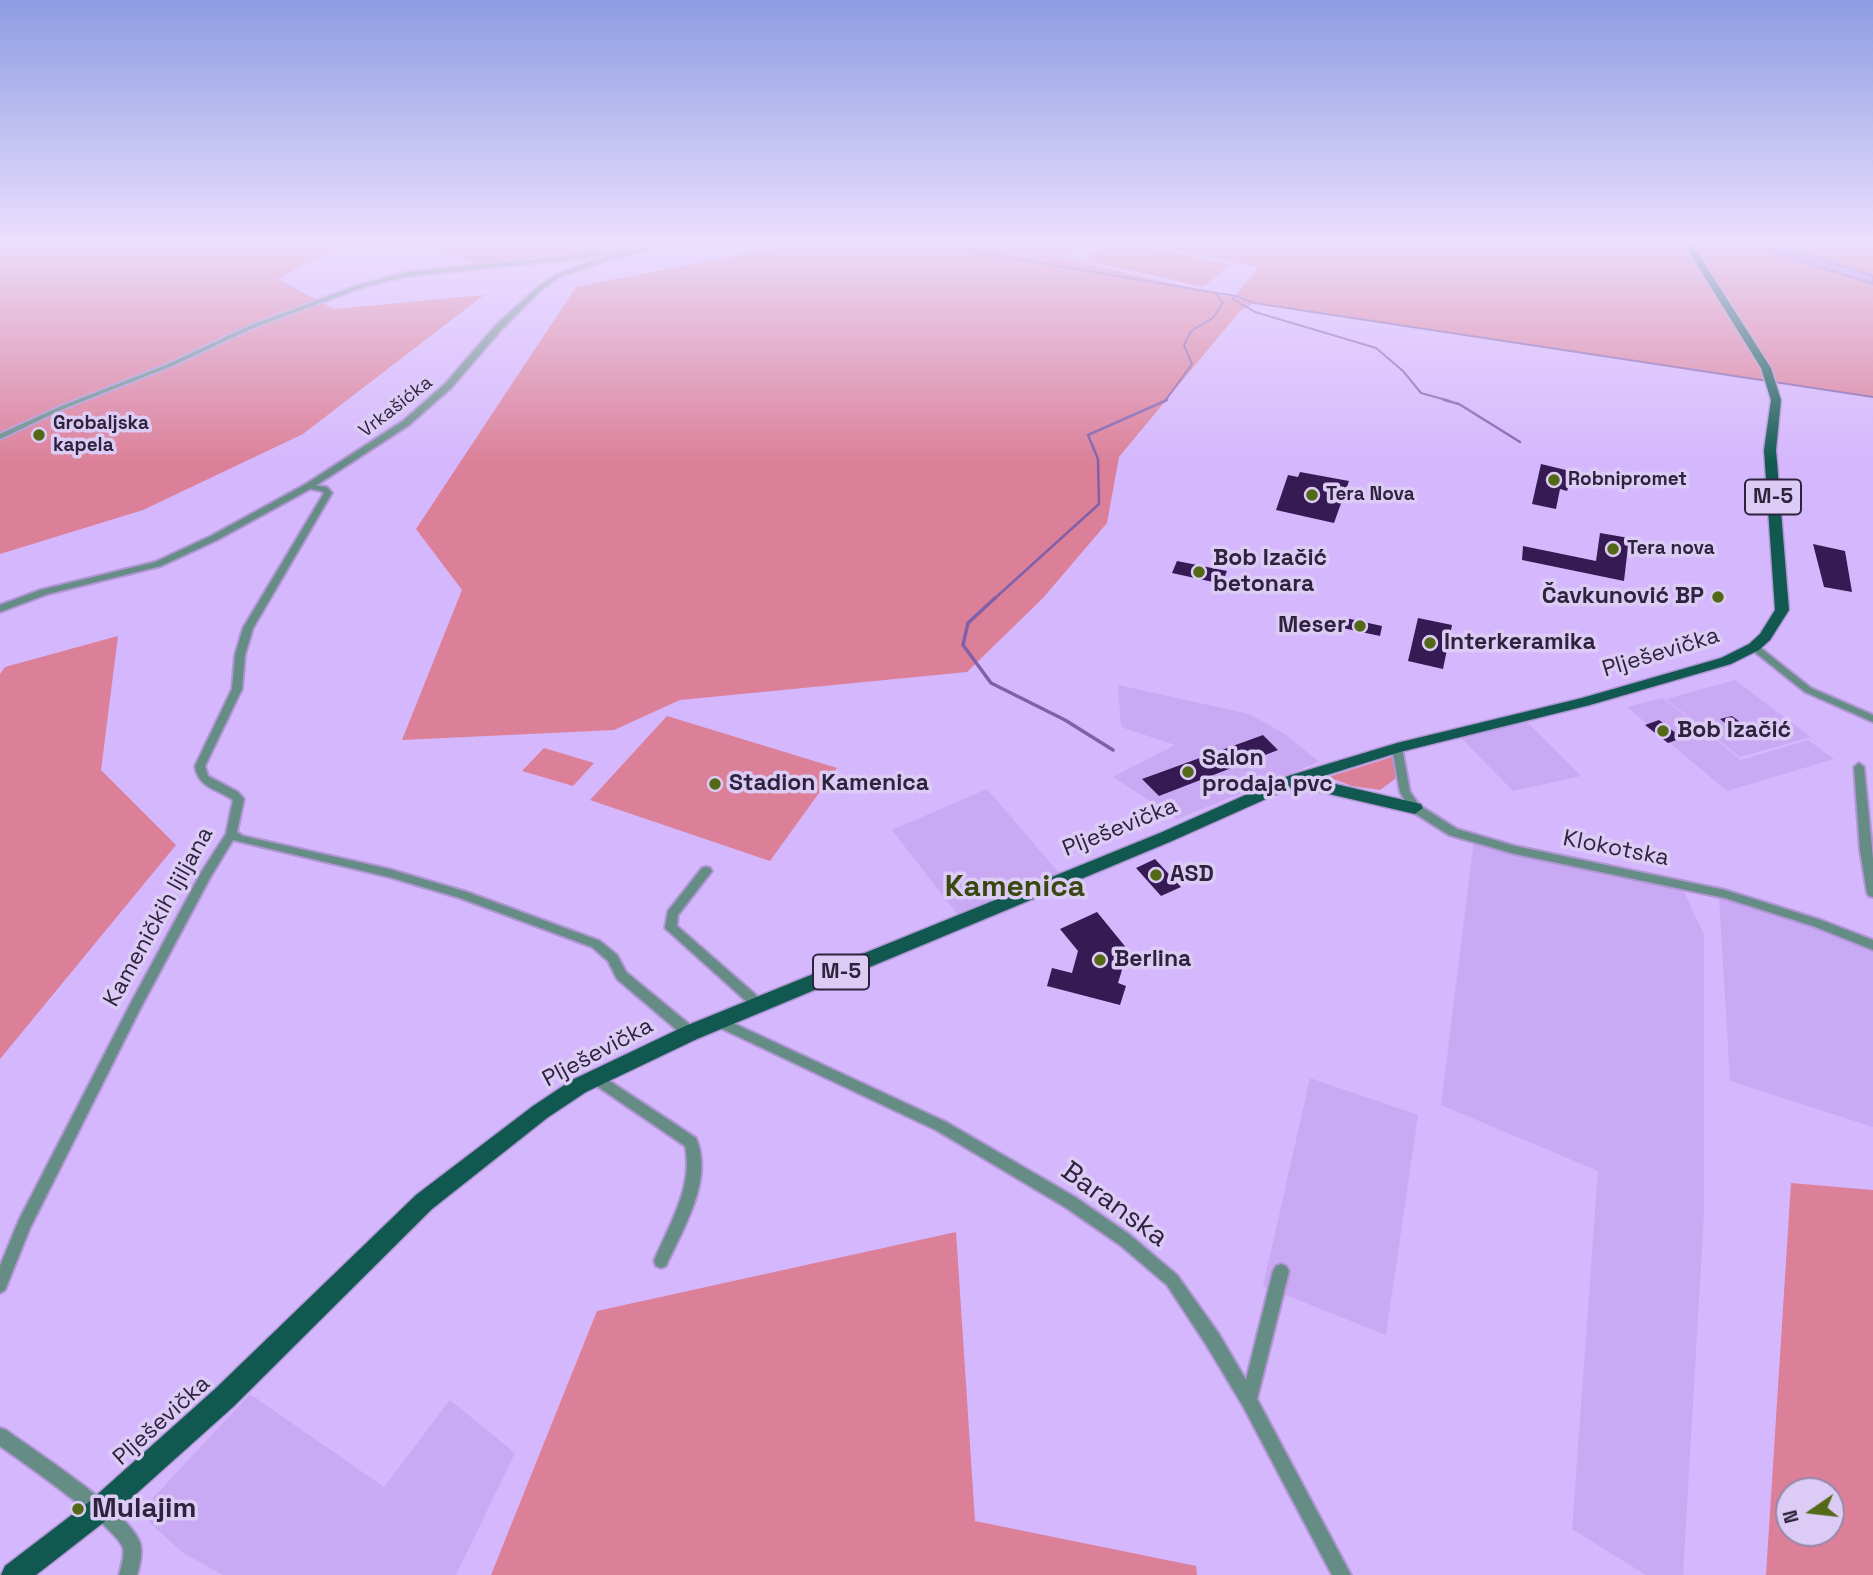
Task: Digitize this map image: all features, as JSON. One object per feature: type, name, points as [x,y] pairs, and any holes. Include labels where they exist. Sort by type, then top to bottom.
[{"type":"main road","name":"Plješevička","points":[[14,1575],[99,1510],[234,1390],[424,1202],[540,1112],[596,1078],[691,1033],[1166,837],[1294,780],[1398,748],[1572,706],[1703,669],[1754,647],[1770,631],[1782,610],[1770,450],[1776,400],[1766,368],[1734,318]]},
{"type":"main road","points":[[1294,780],[1415,808]]},
{"type":"street","points":[[0,438],[61,408],[170,365],[277,318]]},
{"type":"street","name":"Vrkašićka","points":[[309,486],[406,423],[436,399],[509,318]]},
{"type":"street","points":[[0,609],[44,592],[158,564],[214,538],[309,486]]},
{"type":"street","name":"Kameničkih ljiljana","points":[[0,1285],[24,1225],[130,1017],[206,874],[231,834],[239,799],[206,781],[200,772],[200,766],[237,689],[240,655],[248,628],[328,493],[324,489],[309,486]]},
{"type":"street","points":[[1754,647],[1808,690],[1873,719]]},
{"type":"street","points":[[1398,748],[1405,792],[1415,808]]},
{"type":"street","points":[[1859,767],[1866,850],[1873,893]]},
{"type":"street","name":"Klokotska","points":[[1415,808],[1453,832],[1474,840],[1725,894],[1816,923],[1873,945]]},
{"type":"street","points":[[231,834],[240,839],[390,873],[463,895],[596,944],[613,958],[621,975],[691,1033]]},
{"type":"street","points":[[706,871],[672,914],[671,928],[760,1006]]},
{"type":"street","name":"Baranska","points":[[720,1022],[942,1126],[1070,1202],[1125,1240],[1172,1280],[1213,1340],[1249,1400],[1342,1575]]},
{"type":"street","points":[[596,1078],[691,1142],[695,1153],[695,1172],[661,1261]]},
{"type":"street","points":[[1249,1400],[1280,1271]]},
{"type":"street","points":[[0,1436],[99,1510],[131,1544],[132,1557],[128,1575]]},
{"type":"shaded area","points":[[0,318],[455,318],[303,434],[143,510],[0,554]]},
{"type":"shaded area","points":[[556,318],[1235,318],[1119,457],[1107,523],[1043,598],[967,672],[680,700],[614,730],[402,740],[462,590],[416,529]]},
{"type":"shaded area","points":[[1349,318],[1873,318],[1873,397]]},
{"type":"shaded area","points":[[118,636],[101,770],[176,845],[0,1059],[0,674],[5,667]]},
{"type":"shaded area","points":[[1735,680],[1811,737],[1740,757],[1666,699]]},
{"type":"shaded area","points":[[1118,685],[1249,714],[1285,734],[1319,762],[1177,819],[1113,777],[1175,745],[1121,727]]},
{"type":"shaded area","name":"Bob Izačić","points":[[1663,698],[1741,760],[1808,740],[1834,759],[1727,791],[1627,707]]},
{"type":"shaded area","name":"Stadion Kamenica","points":[[667,716],[837,768],[770,861],[590,800]]},
{"type":"shaded area","points":[[1525,720],[1581,776],[1513,791],[1460,737]]},
{"type":"shaded area","points":[[544,748],[594,763],[573,786],[522,771]]},
{"type":"shaded area","points":[[1395,756],[1395,779],[1380,790],[1352,786],[1328,777]]},
{"type":"shaded area","points":[[987,789],[1066,881],[964,923],[892,830]]},
{"type":"shaded area","points":[[1474,840],[1680,883],[1704,935],[1704,1214],[1683,1575],[1646,1575],[1572,1529],[1598,1171],[1441,1105]]},
{"type":"shaded area","points":[[1719,896],[1873,939],[1873,1127],[1730,1081]]},
{"type":"shaded area","points":[[1310,1078],[1418,1115],[1386,1335],[1263,1286]]},
{"type":"shaded area","points":[[1791,1183],[1873,1190],[1873,1575],[1766,1575]]},
{"type":"shaded area","points":[[956,1232],[975,1521],[1196,1566],[1197,1575],[491,1575],[597,1311]]},
{"type":"shaded area","points":[[250,1394],[384,1487],[450,1400],[515,1453],[456,1575],[223,1575],[182,1552],[139,1513]]},
{"type":"building","name":"Robnipromet","points":[[1541,464],[1574,472],[1567,491],[1560,489],[1556,509],[1532,504]]},
{"type":"building","name":"Tera Nova","points":[[1300,472],[1349,481],[1334,523],[1276,510],[1288,475],[1298,477]]},
{"type":"building","points":[[1600,533],[1629,538],[1624,581],[1522,560],[1523,546],[1596,561]]},
{"type":"building","points":[[1813,544],[1845,551],[1852,592],[1824,587]]},
{"type":"building","name":"Bob Izačić betonara","points":[[1177,561],[1227,571],[1222,584],[1172,573]]},
{"type":"building","name":"Meser","points":[[1341,617],[1382,626],[1380,636],[1338,627]]},
{"type":"building","name":"Interkeramika","points":[[1418,618],[1452,625],[1443,669],[1408,661]]},
{"type":"building","points":[[1732,716],[1756,734],[1744,738],[1720,719]]},
{"type":"building","name":"Bob Izačić","points":[[1659,720],[1682,738],[1668,743],[1645,725]]},
{"type":"building","points":[[1263,735],[1278,750],[1159,796],[1142,779]]},
{"type":"building","name":"ASD","points":[[1155,859],[1181,887],[1161,896],[1136,868]]},
{"type":"building","name":"Berlina","points":[[1097,912],[1128,950],[1118,983],[1126,986],[1120,1005],[1047,986],[1052,968],[1072,973],[1078,951],[1060,929]]},
{"type":"waterway","points":[[1165,401],[1192,364],[1184,345],[1191,331],[1213,318]]},
{"type":"waterway","points":[[1273,318],[1376,348],[1403,371],[1421,393],[1450,401]]},
{"type":"waterway","points":[[1349,318],[1873,397]]},
{"type":"waterway","points":[[1444,400],[1459,404],[1520,442]]},
{"type":"waterway","points":[[993,600],[1099,504],[1098,459],[1088,435],[1165,401]]},
{"type":"waterway","points":[[995,598],[968,623],[963,645],[991,683],[1065,720],[1113,750]]},
{"type":"place","name":"Grobaljska kapela","points":[[39,435]]},
{"type":"place","name":"Robnipromet","points":[[1554,480]]},
{"type":"place","name":"Tera Nova","points":[[1312,495]]},
{"type":"place","name":"Tera nova","points":[[1613,549]]},
{"type":"place","name":"Bob Izačić betonara","points":[[1199,572]]},
{"type":"place","name":"Čavkunović BP","points":[[1718,597]]},
{"type":"place","name":"Meser","points":[[1360,626]]},
{"type":"place","name":"Interkeramika","points":[[1430,643]]},
{"type":"place","name":"Bob Izačić","points":[[1663,731]]},
{"type":"place","name":"Salon prodaja pvc","points":[[1188,772]]},
{"type":"place","name":"Stadion Kamenica","points":[[715,784]]},
{"type":"place","name":"ASD","points":[[1156,875]]},
{"type":"place","name":"Berlina","points":[[1100,960]]},
{"type":"place","name":"Mulajim","points":[[78,1509]]},
{"type":"district","name":"Kamenica","points":[[1015,888]]}]
